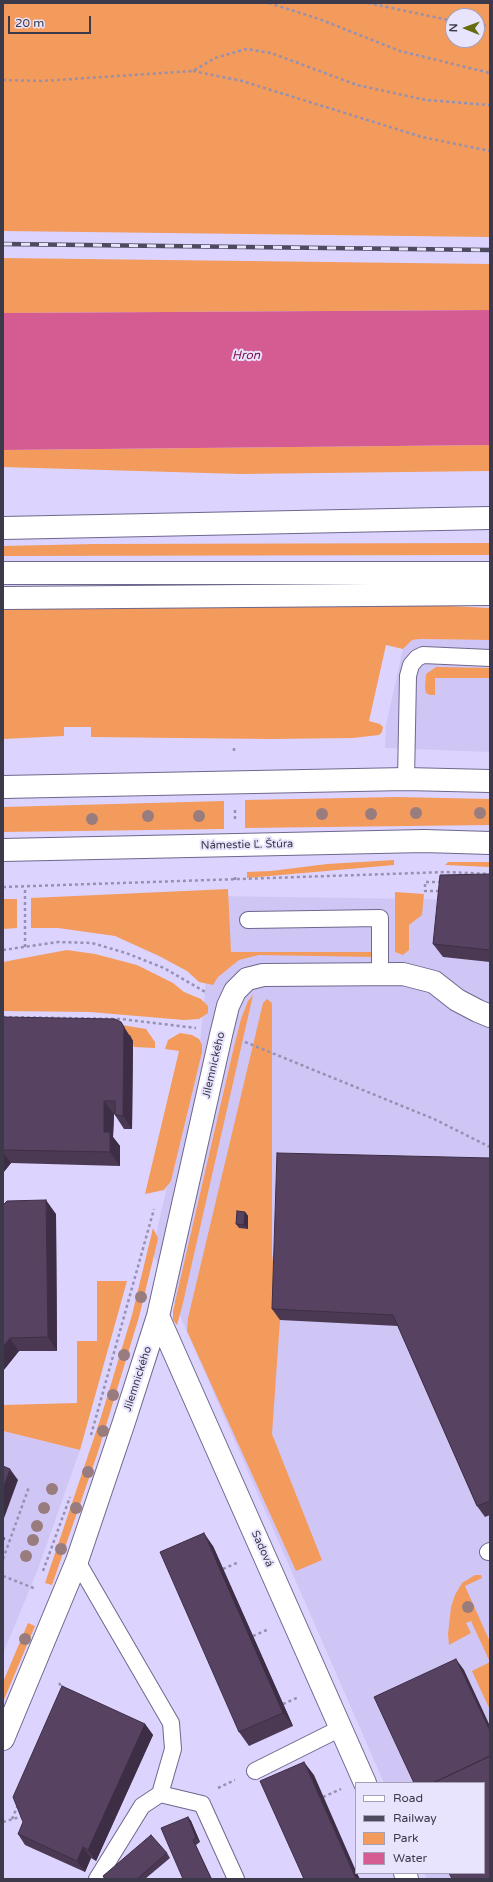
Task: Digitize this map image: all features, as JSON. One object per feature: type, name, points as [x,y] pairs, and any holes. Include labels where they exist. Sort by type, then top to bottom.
[{"type":"main road","points":[[3,528],[490,518]]},
{"type":"main road","points":[[3,573],[490,572]]},
{"type":"main road","points":[[3,598],[490,594]]},
{"type":"main road","points":[[3,787],[406,779],[490,781]]},
{"type":"main road","name":"Námestie Ľ. Štúra","points":[[3,850],[424,841],[490,844]]},
{"type":"main road","points":[[228,1006],[235,991],[247,979],[263,975],[403,974],[434,982],[457,1000],[490,1016]]},
{"type":"main road","name":"Jilemnického","points":[[3,1739],[77,1561],[158,1316],[228,1006]]},
{"type":"main road","name":"Sadová","points":[[158,1316],[365,1782]]},
{"type":"lane","points":[[406,779],[408,676],[411,665],[417,658],[423,655],[490,658]]},
{"type":"lane","points":[[248,920],[380,918],[380,974]]},
{"type":"lane","points":[[77,1561],[171,1723],[173,1749],[160,1794],[142,1806],[97,1879]]},
{"type":"lane","points":[[255,1771],[341,1728]]},
{"type":"lane","points":[[160,1794],[202,1804],[236,1879]]},
{"type":"path","points":[[269,3],[319,19],[400,51],[490,73]]},
{"type":"path","points":[[368,3],[445,20]]},
{"type":"path","points":[[193,71],[214,58],[246,50],[271,53],[357,85],[426,100],[490,105]]},
{"type":"path","points":[[3,80],[42,81],[193,71],[242,81],[422,137],[490,151]]},
{"type":"path","points":[[234,746],[234,751]]},
{"type":"path","points":[[235,801],[235,821]]},
{"type":"path","points":[[3,887],[447,872],[490,874]]},
{"type":"path","points":[[446,877],[447,872]]},
{"type":"path","points":[[235,874],[235,880]]},
{"type":"path","points":[[441,898],[441,891],[425,891],[425,882],[445,882]]},
{"type":"path","points":[[25,947],[26,887]]},
{"type":"path","points":[[3,950],[58,942],[92,943],[126,952],[164,968],[228,1006]]},
{"type":"path","points":[[3,1016],[121,1019],[194,1028],[233,1038],[434,1119],[490,1147]]},
{"type":"path","points":[[89,1442],[154,1207]]},
{"type":"path","points":[[3,1559],[29,1487]]},
{"type":"path","points":[[42,1574],[71,1493]]},
{"type":"path","points":[[223,1569],[244,1560]]},
{"type":"path","points":[[3,1576],[36,1588]]},
{"type":"path","points":[[34,1595],[38,1585]]},
{"type":"path","points":[[253,1636],[273,1627]]},
{"type":"path","points":[[60,1683],[67,1695]]},
{"type":"path","points":[[283,1704],[303,1695]]},
{"type":"path","points":[[323,1797],[344,1788]]},
{"type":"path","points":[[12,1819],[21,1798]]},
{"type":"path","points":[[3,1822],[23,1816]]},
{"type":"shaded area","points":[[412,640],[490,640],[490,752],[385,748],[386,725],[403,649]]},
{"type":"shaded area","points":[[214,896],[490,900],[490,1879],[427,1879],[424,1874],[485,1874],[485,1782],[384,1782],[152,1252],[200,1043]]},
{"type":"shaded area","points":[[3,1431],[80,1450],[38,1569],[3,1654]]},
{"type":"green space","points":[[3,3],[490,3],[490,237],[3,231]]},
{"type":"green space","points":[[3,258],[490,264],[490,310],[3,313]]},
{"type":"green space","points":[[490,445],[490,471],[240,474],[3,467],[3,450]]},
{"type":"green space","points":[[490,543],[490,555],[3,556],[3,546],[94,544]]},
{"type":"green space","points":[[389,603],[490,608],[490,640],[420,639],[412,640],[403,649],[386,645],[369,721],[380,724],[383,727],[382,732],[379,735],[353,738],[271,739],[91,737],[91,727],[64,727],[64,736],[3,739],[3,607]]},
{"type":"green space","points":[[436,667],[490,668],[490,678],[435,678],[435,695],[430,695],[426,693],[426,674]]},
{"type":"green space","points":[[397,797],[490,799],[490,825],[245,828],[245,800]]},
{"type":"green space","points":[[224,801],[224,829],[3,832],[3,807]]},
{"type":"green space","points":[[394,860],[394,865],[247,878],[247,872],[271,871],[327,864]]},
{"type":"green space","points":[[448,862],[490,862],[490,867],[445,865]]},
{"type":"green space","points":[[228,889],[231,952],[376,952],[373,957],[259,955],[239,960],[218,977],[213,985],[199,982],[187,971],[159,956],[115,936],[58,928],[31,928],[31,898]]},
{"type":"green space","points":[[395,892],[424,894],[422,915],[409,925],[409,950],[403,955],[395,952]]},
{"type":"green space","points":[[3,899],[17,899],[17,928],[3,929]]},
{"type":"green space","points":[[67,950],[95,954],[137,965],[173,983],[184,992],[201,999],[208,1006],[208,1013],[199,1019],[184,1020],[90,1012],[3,1011],[3,962]]},
{"type":"green space","points":[[253,995],[177,1325],[173,1320],[173,1311],[241,1019],[248,1001]]},
{"type":"green space","points":[[267,999],[272,1003],[272,1254],[280,1320],[272,1434],[322,1560],[296,1571],[187,1331],[188,1318],[263,1003]]},
{"type":"green space","points":[[3,1023],[122,1025],[146,1029],[155,1042],[155,1048],[134,1047],[130,1036],[124,1032]]},
{"type":"green space","points":[[180,1033],[192,1035],[199,1039],[202,1045],[202,1052],[171,1181],[164,1190],[145,1194],[179,1051],[165,1049],[168,1040]]},
{"type":"green space","points":[[153,1228],[158,1238],[139,1317],[98,1452],[52,1585],[45,1583],[101,1417],[132,1315]]},
{"type":"green space","points":[[97,1281],[127,1281],[80,1450],[3,1431],[3,1405],[77,1403],[77,1341],[97,1341]]},
{"type":"green space","points":[[475,1575],[481,1575],[482,1578],[465,1586],[490,1642],[490,1662],[471,1621],[466,1623],[471,1633],[449,1645],[448,1634],[451,1607],[455,1595],[462,1583]]},
{"type":"green space","points":[[28,1623],[35,1626],[3,1702],[3,1682]]},
{"type":"green space","points":[[490,1662],[490,1710],[472,1671]]},
{"type":"water","name":"Hron","points":[[490,310],[490,445],[3,450],[3,313]]},
{"type":"building","points":[[490,874],[490,950],[433,944],[440,875]]},
{"type":"building","points":[[3,1017],[115,1019],[121,1022],[124,1027],[123,1116],[115,1115],[115,1101],[104,1101],[104,1132],[110,1132],[110,1152],[3,1150]]},
{"type":"building","points":[[277,1153],[490,1158],[490,1501],[477,1506],[393,1315],[272,1309]]},
{"type":"building","points":[[46,1200],[48,1337],[10,1338],[3,1347],[3,1205],[7,1201]]},
{"type":"building","points":[[237,1211],[245,1212],[244,1225],[236,1224]]},
{"type":"building","points":[[3,1466],[10,1469],[3,1488]]},
{"type":"building","points":[[204,1533],[283,1713],[239,1732],[160,1552]]},
{"type":"building","points":[[456,1659],[490,1731],[490,1756],[435,1782],[414,1782],[374,1697]]},
{"type":"building","points":[[62,1686],[145,1724],[88,1850],[83,1847],[77,1861],[18,1834],[23,1822],[13,1797]]},
{"type":"building","points":[[490,1756],[490,1879],[452,1879],[450,1874],[485,1874],[485,1782],[435,1782]]},
{"type":"building","points":[[304,1762],[356,1879],[304,1879],[260,1781]]},
{"type":"building","points":[[188,1817],[196,1838],[193,1840],[211,1879],[183,1879],[161,1828]]},
{"type":"building","points":[[151,1835],[167,1853],[137,1879],[105,1879],[103,1876]]},
{"type":"railway","points":[[3,244],[490,250]]}]
